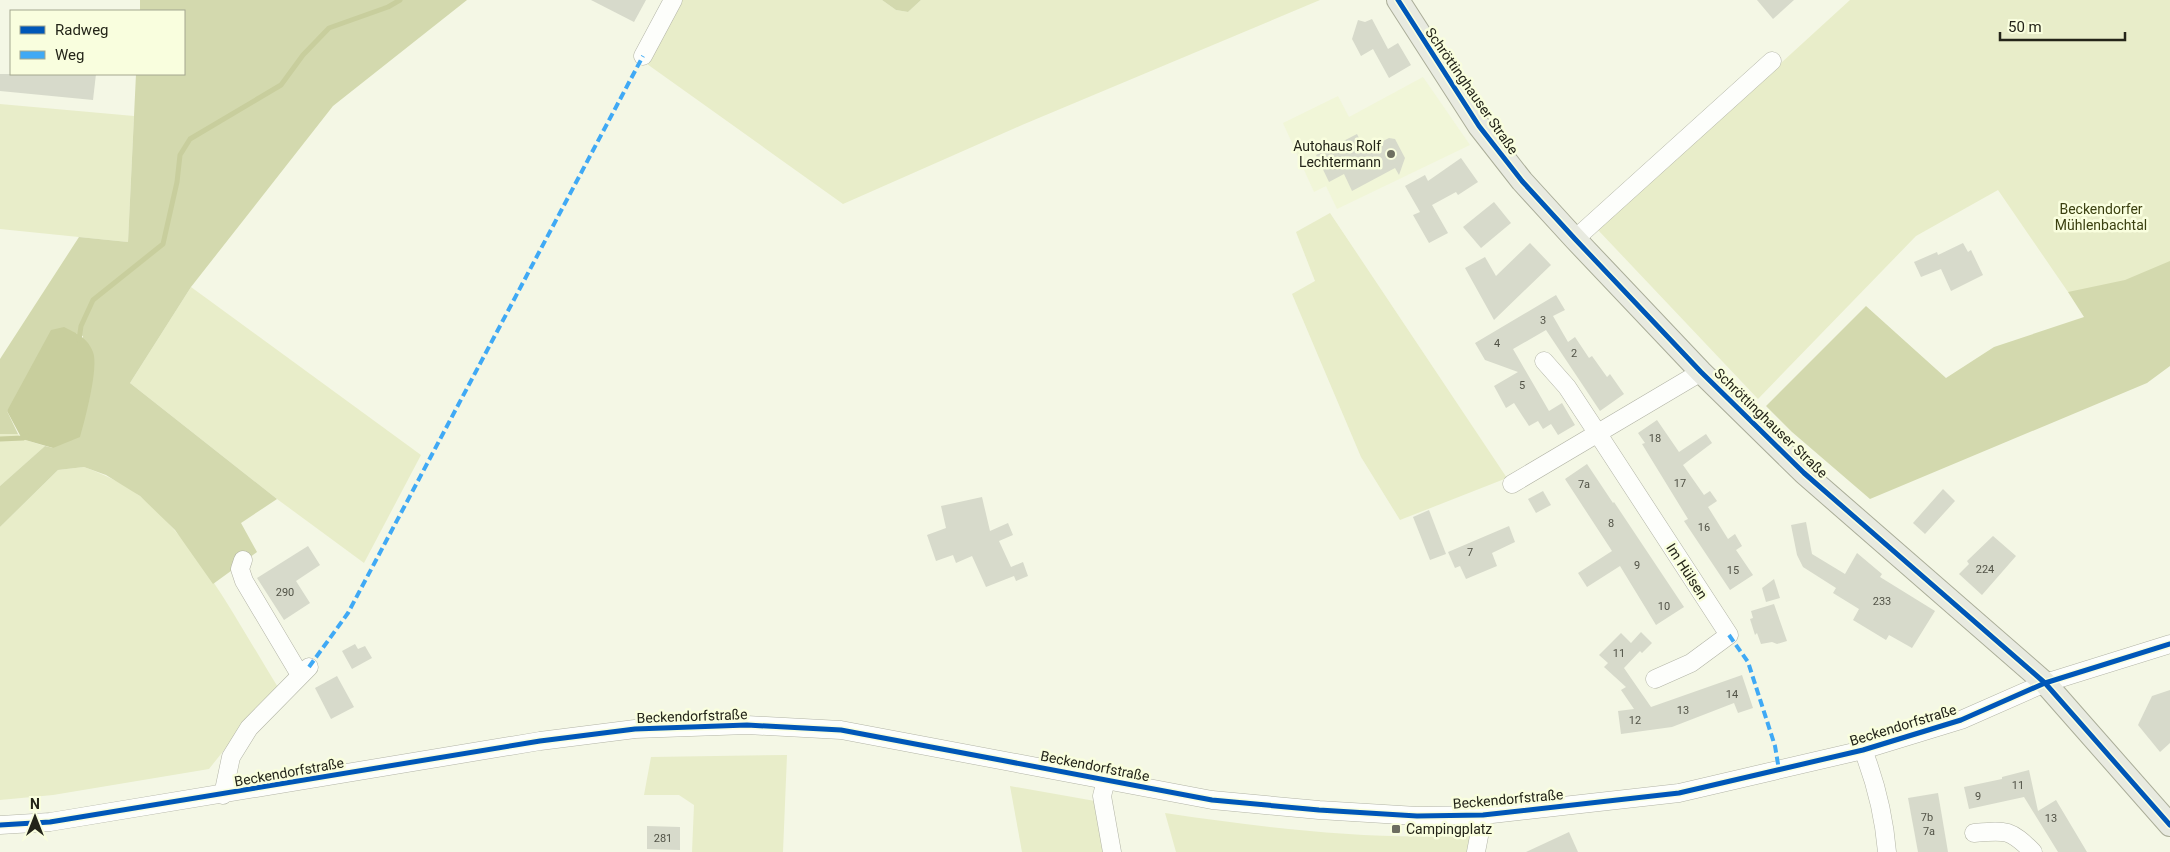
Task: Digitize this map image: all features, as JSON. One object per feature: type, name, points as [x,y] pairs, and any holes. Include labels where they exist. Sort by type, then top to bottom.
[{"type":"main road","name":"Schröttinghauser Straße","points":[[1398,0],[1479,126],[1522,181],[1575,239],[1702,372],[1804,473],[2044,683],[2170,825]]},
{"type":"street","points":[[643,56],[673,0]]},
{"type":"street","points":[[1575,239],[1772,61]]},
{"type":"street","name":"Im Hülsen","points":[[1544,361],[1567,387],[1729,635],[1691,663],[1655,679]]},
{"type":"street","points":[[1512,484],[1702,372]]},
{"type":"street","points":[[223,794],[231,757],[249,728],[304,671],[244,581],[240,570],[243,560]]},
{"type":"street","name":"Beckendorfstraße","points":[[0,825],[50,822],[540,740],[635,729],[748,725],[841,730],[984,755],[1212,800],[1417,816],[1483,815],[1680,793],[1863,750],[1961,720],[2044,683],[2170,644]]},
{"type":"street","points":[[1863,750],[1874,778],[1884,820],[1887,852]]},
{"type":"street","points":[[1106,780],[1102,796],[1112,852]]},
{"type":"street","points":[[1476,852],[1483,815]]},
{"type":"street","points":[[1974,833],[2002,830],[2018,837],[2033,852]]},
{"type":"shaded area","points":[[140,0],[467,0],[333,106],[191,287],[130,383],[277,499],[241,523],[257,552],[213,584],[175,530],[140,496],[106,475],[84,467],[58,470],[0,527],[0,486],[45,446],[53,448],[83,336],[75,333],[7,411],[18,434],[0,434],[0,359],[79,237],[128,242],[136,75],[185,75],[185,10],[140,10]]},
{"type":"shaded area","points":[[882,0],[921,0],[908,12],[896,10]]},
{"type":"shaded area","points":[[1423,77],[1470,145],[1337,209],[1326,186],[1314,192],[1283,123],[1338,96],[1349,117]]},
{"type":"shaded area","points":[[2170,261],[2170,366],[2147,383],[1870,499],[1792,432],[1766,406],[1866,306],[1946,378],[1994,347],[2084,317],[2068,292],[2125,280]]},
{"type":"shaded area","points":[[64,327],[81,336],[91,347],[94,369],[91,394],[80,437],[53,448],[22,439],[7,411],[51,330]]},
{"type":"green space","points":[[681,0],[882,0],[896,10],[908,12],[921,0],[1320,0],[1022,125],[843,204],[647,64]]},
{"type":"green space","name":"Beckendorfer Mühlenbachtal","points":[[1850,0],[2170,0],[2170,326],[2068,292],[1998,190],[1916,236],[1758,399],[1598,230]]},
{"type":"green space","points":[[0,104],[134,116],[128,242],[0,229]]},
{"type":"green space","points":[[1330,213],[1507,478],[1400,520],[1361,457],[1292,294],[1315,281],[1296,232]]},
{"type":"green space","points":[[191,287],[421,455],[364,563],[277,499],[130,383]]},
{"type":"green space","points":[[0,434],[18,434],[22,439],[45,446],[0,486]]},
{"type":"green space","points":[[84,467],[128,487],[162,516],[200,562],[217,587],[279,689],[248,720],[209,769],[53,795],[0,800],[0,527],[58,470]]},
{"type":"green space","points":[[787,755],[783,852],[692,852],[694,805],[679,795],[644,795],[651,757]]},
{"type":"green space","points":[[1010,786],[1095,801],[1105,852],[1022,852]]},
{"type":"green space","points":[[1165,813],[1241,824],[1357,835],[1472,835],[1471,852],[1176,852]]},
{"type":"building","points":[[591,0],[646,0],[634,22]]},
{"type":"building","points":[[1757,0],[1794,0],[1773,19]]},
{"type":"building","points":[[1372,19],[1388,49],[1398,43],[1411,65],[1389,78],[1373,49],[1361,56],[1352,39],[1358,20],[1365,22]]},
{"type":"building","points":[[0,74],[96,75],[93,100],[0,91]]},
{"type":"building","points":[[1357,134],[1365,150],[1389,138],[1395,139],[1405,158],[1399,175],[1395,168],[1352,191],[1344,174],[1329,182],[1316,155]]},
{"type":"building","points":[[1461,158],[1478,182],[1458,195],[1456,192],[1432,205],[1448,233],[1429,243],[1413,215],[1420,212],[1405,186],[1425,175],[1428,181]]},
{"type":"building","points":[[1494,202],[1511,223],[1481,248],[1463,227]]},
{"type":"building","points":[[1530,243],[1551,265],[1494,320],[1465,268],[1485,257],[1496,276]]},
{"type":"building","points":[[1963,243],[1968,252],[1971,250],[1983,275],[1951,291],[1941,269],[1921,277],[1914,262],[1937,252],[1938,255]]},
{"type":"building","points":[[1556,295],[1565,310],[1553,316],[1568,342],[1575,337],[1589,358],[1592,356],[1607,377],[1610,374],[1624,394],[1600,411],[1546,330],[1513,349],[1549,411],[1562,403],[1575,425],[1558,435],[1551,424],[1543,429],[1538,421],[1529,426],[1514,403],[1506,408],[1494,386],[1518,372],[1485,360],[1475,343]]},
{"type":"building","points":[[1657,420],[1679,452],[1706,434],[1712,443],[1683,465],[1704,495],[1710,491],[1717,501],[1708,507],[1728,539],[1735,534],[1742,546],[1736,550],[1753,575],[1730,590],[1684,521],[1688,519],[1642,444],[1645,443],[1638,433]]},
{"type":"building","points":[[1587,464],[1684,607],[1656,625],[1620,566],[1587,587],[1578,573],[1612,551],[1565,479]]},
{"type":"building","points":[[1943,489],[1955,501],[1925,534],[1913,523]]},
{"type":"building","points":[[1543,491],[1551,505],[1536,513],[1528,499]]},
{"type":"building","points":[[982,497],[990,531],[1008,523],[1013,535],[999,541],[1011,567],[1023,562],[1028,576],[1016,581],[1014,576],[986,587],[972,556],[956,563],[953,555],[936,561],[927,535],[946,528],[941,506]]},
{"type":"building","points":[[1429,510],[1446,554],[1430,560],[1413,517]]},
{"type":"building","points":[[1806,522],[1812,554],[1845,574],[1857,553],[1882,574],[1880,577],[1935,611],[1912,648],[1889,635],[1886,640],[1853,620],[1859,609],[1833,593],[1836,588],[1803,567],[1797,555],[1791,525]]},
{"type":"building","points":[[1509,526],[1515,542],[1492,553],[1497,566],[1466,579],[1460,566],[1455,568],[1448,552]]},
{"type":"building","points":[[1993,536],[2016,556],[1982,595],[1959,574],[1969,564],[1967,561]]},
{"type":"building","points":[[308,546],[320,565],[296,581],[310,603],[284,620],[257,578]]},
{"type":"building","points":[[1774,579],[1780,598],[1766,602],[1762,588]]},
{"type":"building","points":[[1774,604],[1787,641],[1777,644],[1772,642],[1761,644],[1757,633],[1755,635],[1750,619],[1753,618],[1751,611]]},
{"type":"building","points":[[1641,632],[1652,643],[1642,653],[1640,651],[1624,668],[1651,707],[1742,675],[1753,708],[1738,713],[1734,703],[1672,727],[1621,734],[1618,711],[1634,709],[1621,690],[1626,687],[1604,667],[1608,663],[1599,655],[1621,633],[1631,643]]},
{"type":"building","points":[[355,644],[358,649],[365,646],[372,658],[352,669],[342,651]]},
{"type":"building","points":[[337,676],[354,707],[331,719],[315,688]]},
{"type":"building","points":[[2170,690],[2170,743],[2160,752],[2138,725],[2152,696]]},
{"type":"building","points":[[2029,770],[2038,811],[2056,800],[2087,852],[2058,852],[2024,797],[1969,809],[1964,787],[2002,779],[2002,777]]},
{"type":"building","points":[[1938,793],[1948,852],[1918,852],[1908,798]]},
{"type":"building","points":[[647,826],[680,827],[680,850],[647,849]]},
{"type":"building","points":[[1569,832],[1578,852],[1526,852]]},
{"type":"waterway","points":[[79,340],[81,326],[93,300],[163,244],[177,182],[180,155],[190,139],[281,85],[303,55],[329,28],[388,7],[400,0]]},
{"type":"waterway","points":[[0,439],[23,438],[27,436]]},
{"type":"marked path","points":[[309,667],[348,613],[643,56]]},
{"type":"marked path","points":[[1729,635],[1748,662],[1775,746],[1779,770]]},
{"type":"cycle path","points":[[1398,0],[1479,126],[1522,181],[1575,239],[1701,372],[1804,473],[2045,683],[2170,825]]},
{"type":"cycle path","points":[[0,825],[50,822],[540,741],[635,729],[747,725],[841,730],[1212,800],[1319,810],[1417,816],[1483,815],[1679,793],[1863,750],[1961,720],[2045,683],[2170,644]]},
{"type":"place","name":"Autohaus Rolf Lechtermann","points":[[1391,154]]},
{"type":"place","name":"Campingplatz","points":[[1396,829]]}]
